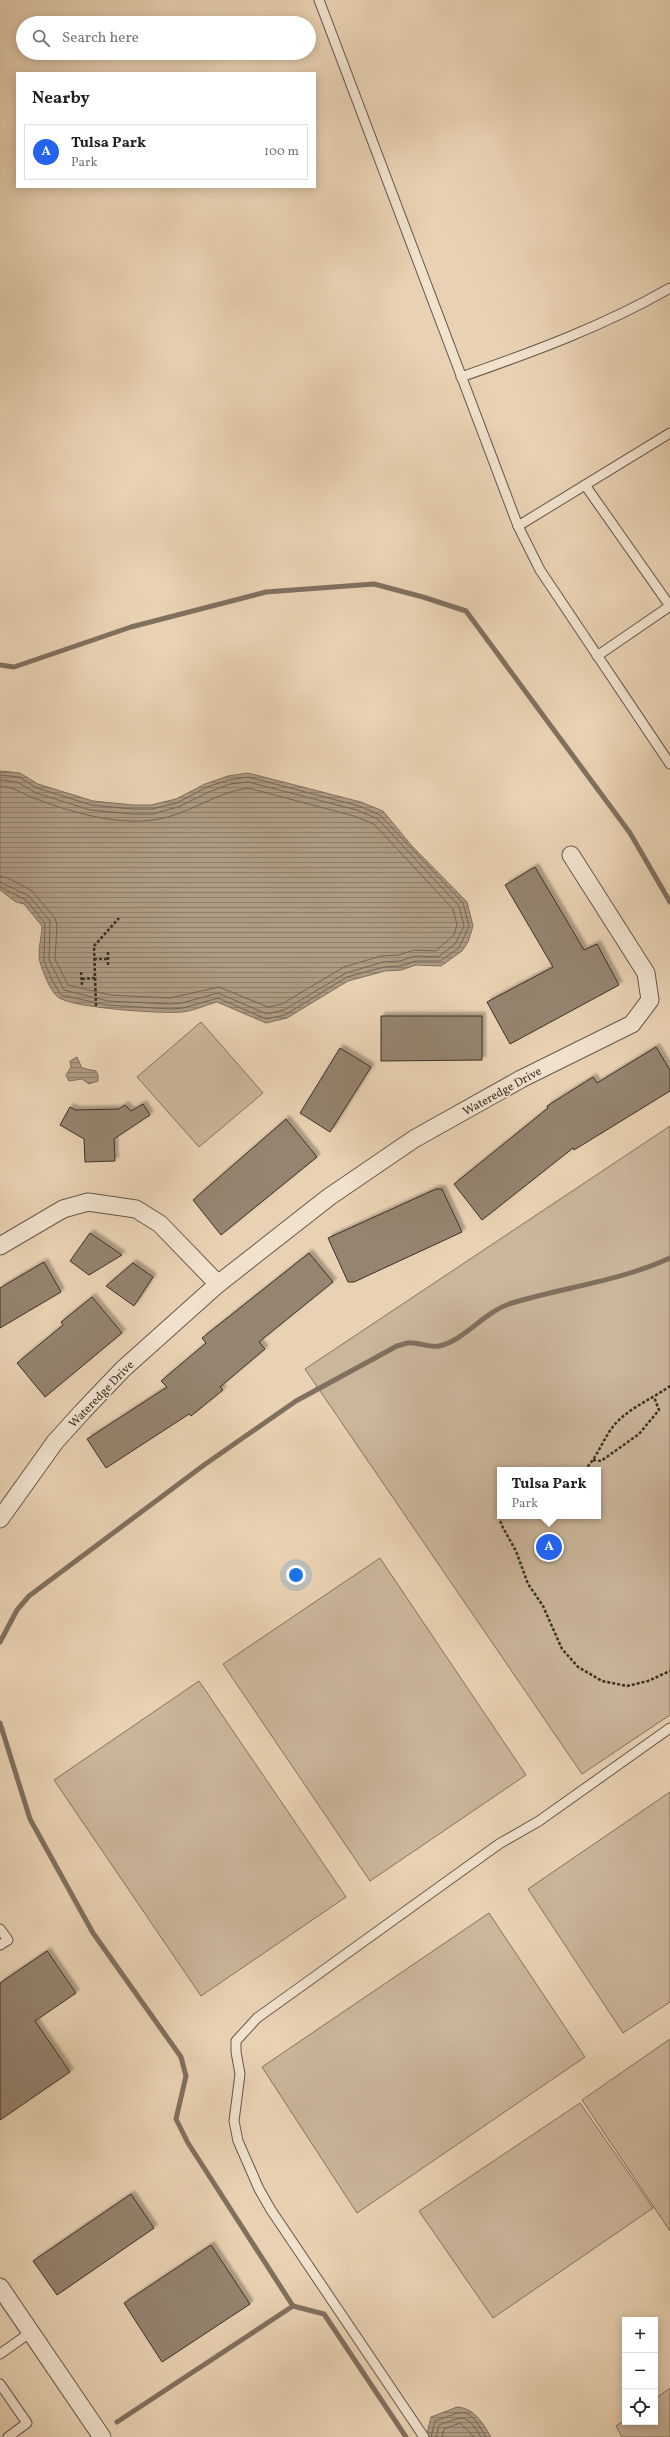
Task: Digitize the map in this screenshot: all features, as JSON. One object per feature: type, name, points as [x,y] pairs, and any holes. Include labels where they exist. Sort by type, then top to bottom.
[{"type":"street","name":"Wateredge Drive","points":[[0,1519],[55,1442],[123,1369],[218,1284],[329,1197],[414,1139],[521,1079],[632,1024],[650,1000],[646,973],[571,855]]},
{"type":"street","points":[[0,1246],[64,1209],[88,1202],[136,1209],[160,1224],[218,1284]]},
{"type":"street","points":[[0,2287],[102,2437]]},
{"type":"lane","points":[[319,0],[518,526],[540,570],[670,764]]},
{"type":"lane","points":[[461,376],[546,348],[635,309],[670,288]]},
{"type":"lane","points":[[518,526],[670,433]]},
{"type":"lane","points":[[585,485],[670,606],[597,656]]},
{"type":"lane","points":[[424,2437],[259,2189],[238,2141],[234,2120],[240,2074],[236,2052],[236,2041],[257,2018],[499,1844],[539,1821],[670,1728]]},
{"type":"lane","points":[[0,1929],[8,1940],[0,1945]]},
{"type":"lane","points":[[0,2354],[31,2332]]},
{"type":"lane","points":[[0,2384],[27,2423],[8,2437]]},
{"type":"path","points":[[96,1006],[94,946],[119,918]]},
{"type":"path","points":[[108,952],[108,965]]},
{"type":"path","points":[[94,959],[108,959]]},
{"type":"path","points":[[81,972],[82,985]]},
{"type":"path","points":[[82,979],[95,978]]},
{"type":"path","points":[[587,1467],[593,1460],[610,1431],[623,1416],[636,1406],[654,1397],[670,1386]]},
{"type":"path","points":[[593,1460],[601,1461],[648,1426],[659,1410],[654,1397]]},
{"type":"path","points":[[500,1519],[501,1524],[516,1551],[528,1584],[543,1606],[562,1649],[578,1667],[602,1681],[627,1686],[648,1681],[670,1671]]},
{"type":"shaded area","points":[[201,1022],[263,1093],[199,1147],[137,1077]]},
{"type":"shaded area","points":[[670,1126],[670,1715],[582,1774],[305,1369]]},
{"type":"shaded area","points":[[380,1558],[526,1775],[370,1881],[223,1664]]},
{"type":"shaded area","points":[[199,1681],[346,1897],[201,1996],[54,1780]]},
{"type":"shaded area","points":[[670,1792],[670,2002],[623,2033],[528,1889]]},
{"type":"shaded area","points":[[489,1913],[585,2057],[357,2213],[262,2067]]},
{"type":"shaded area","points":[[670,2039],[670,2231],[582,2100]]},
{"type":"shaded area","points":[[580,2103],[653,2208],[493,2318],[419,2211]]},
{"type":"shaded area","points":[[670,2388],[670,2437],[622,2437],[616,2426],[622,2422],[622,2425],[658,2425],[658,2397]]},
{"type":"water","points":[[0,771],[20,773],[38,784],[93,801],[133,805],[151,805],[176,799],[205,784],[228,776],[248,773],[361,802],[383,811],[412,846],[467,902],[473,926],[468,942],[462,951],[441,966],[416,965],[401,970],[385,971],[348,981],[287,1018],[266,1023],[217,1002],[182,1012],[172,1012],[138,1011],[98,1007],[66,1001],[58,997],[52,990],[41,966],[39,954],[42,926],[24,904],[16,902],[0,890]]},
{"type":"water","points":[[77,1057],[82,1068],[96,1071],[98,1081],[89,1084],[82,1079],[69,1081],[66,1075],[71,1067],[70,1061]]},
{"type":"water","points":[[457,2407],[473,2413],[491,2437],[426,2437],[431,2417]]},
{"type":"building","points":[[535,867],[584,950],[597,944],[619,985],[510,1044],[487,1002],[553,967],[505,885]]},
{"type":"building","points":[[381,1016],[482,1016],[482,1060],[381,1061]]},
{"type":"building","points":[[656,1047],[670,1070],[670,1091],[574,1150],[573,1148],[482,1220],[454,1184],[548,1108],[547,1106],[593,1077],[597,1083]]},
{"type":"building","points":[[340,1048],[371,1067],[330,1132],[300,1113]]},
{"type":"building","points":[[143,1104],[150,1115],[114,1139],[115,1161],[85,1162],[84,1139],[60,1125],[70,1107],[76,1110],[119,1109],[125,1105],[131,1111]]},
{"type":"building","points":[[286,1119],[317,1157],[221,1235],[193,1200]]},
{"type":"building","points":[[436,1189],[442,1189],[462,1232],[354,1282],[348,1282],[328,1238]]},
{"type":"building","points":[[90,1233],[122,1255],[89,1275],[70,1261]]},
{"type":"building","points":[[309,1253],[333,1282],[259,1342],[265,1349],[220,1387],[223,1390],[191,1416],[189,1414],[106,1468],[87,1439],[167,1387],[161,1381],[206,1343],[202,1338]]},
{"type":"building","points":[[44,1262],[61,1292],[0,1328],[0,1288]]},
{"type":"building","points":[[133,1263],[153,1277],[134,1306],[106,1286]]},
{"type":"building","points":[[92,1297],[122,1333],[45,1397],[17,1363],[63,1325],[61,1322]]},
{"type":"building","points":[[47,1951],[76,1993],[35,2021],[70,2072],[0,2120],[0,1983]]},
{"type":"building","points":[[131,2194],[154,2228],[57,2295],[33,2261]]},
{"type":"building","points":[[211,2245],[250,2304],[162,2362],[124,2303]]},
{"type":"waterway","points":[[0,665],[14,667],[131,627],[266,592],[374,584],[423,597],[466,611],[630,833],[670,902]]},
{"type":"waterway","points":[[0,1642],[17,1610],[29,1596],[204,1465],[296,1401],[397,1346],[406,1343],[439,1346],[457,1338],[500,1308],[509,1304],[610,1279],[670,1258]]},
{"type":"waterway","points":[[0,1723],[30,1819],[93,1933],[181,2057],[186,2076],[176,2119],[188,2143],[293,2306],[324,2314],[406,2437]]},
{"type":"waterway","points":[[117,2422],[293,2306]]},
{"type":"place","name":"Tulsa Park","points":[[549,1547]]}]
